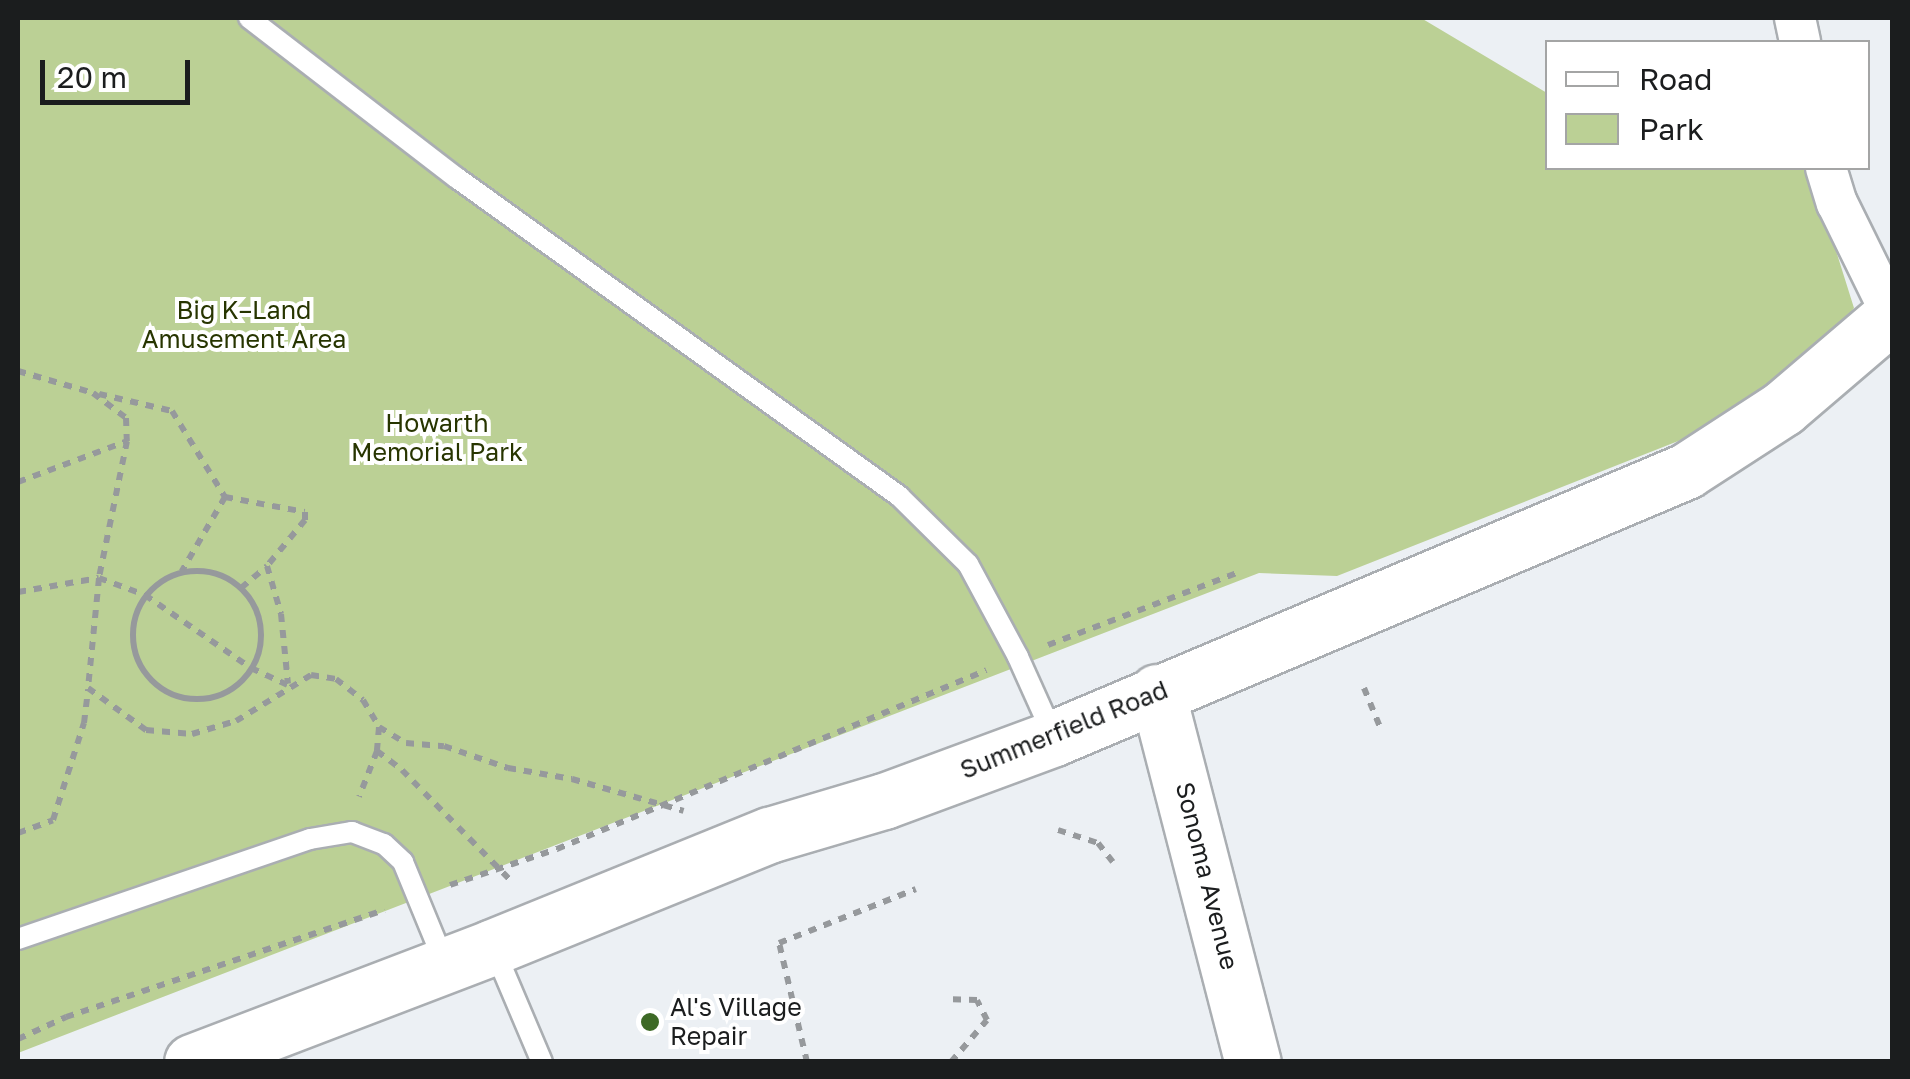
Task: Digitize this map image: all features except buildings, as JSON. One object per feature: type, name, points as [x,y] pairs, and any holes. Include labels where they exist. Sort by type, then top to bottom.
[{"type":"street","points":[[1827,170],[1837,202],[1892,315]]},
{"type":"street","name":"Summerfield Road","points":[[200,1060],[768,835],[884,801],[1054,738],[1686,471],[1782,408],[1892,315]]},
{"type":"street","name":"Sonoma Avenue","points":[[1157,692],[1253,1062]]},
{"type":"lane","points":[[248,18],[457,178],[899,496],[968,564],[1018,657],[1054,738]]},
{"type":"lane","points":[[18,939],[310,839],[352,832],[384,844],[402,862],[542,1062]]},
{"type":"path","points":[[18,371],[172,411],[225,497],[306,512],[305,520],[267,566],[241,588]]},
{"type":"path","points":[[18,833],[54,820],[84,724],[99,578],[127,440],[126,418],[92,393]]},
{"type":"path","points":[[18,482],[127,440]]},
{"type":"path","points":[[181,572],[224,576],[241,588],[260,626],[260,648],[252,668],[238,684],[210,697],[179,697],[161,688],[145,673],[134,645],[136,614],[145,596],[181,572],[225,497]]},
{"type":"path","points":[[267,566],[280,614],[288,685]]},
{"type":"path","points":[[444,887],[557,849],[1018,657],[1236,573]]},
{"type":"path","points":[[18,592],[99,578],[145,596],[252,668],[288,685]]},
{"type":"path","points":[[88,688],[146,730],[192,734],[236,721],[288,685],[312,675],[336,680],[363,700],[379,728],[406,743],[444,746],[508,768],[572,779],[768,835]]},
{"type":"path","points":[[1364,688],[1380,726]]},
{"type":"path","points":[[352,832],[355,808],[377,751],[379,728]]},
{"type":"path","points":[[377,751],[402,770],[499,866],[548,924]]},
{"type":"path","points":[[1058,830],[1098,843],[1113,862]]},
{"type":"path","points":[[807,1062],[779,943],[916,889]]},
{"type":"path","points":[[18,1039],[66,1017],[393,907]]},
{"type":"path","points":[[950,1062],[987,1020],[978,1000],[952,999]]},
{"type":"green space","name":"Howarth Memorial Park","points":[[18,18],[1421,18],[1545,92],[1545,170],[1811,170],[1854,308],[1787,398],[1337,576],[1259,573],[18,1053]]},
{"type":"place","name":"Al's Village Repair","points":[[650,1022]]},
{"type":"park label","name":"Big K–Land Amusement Area","points":[[244,326]]}]
